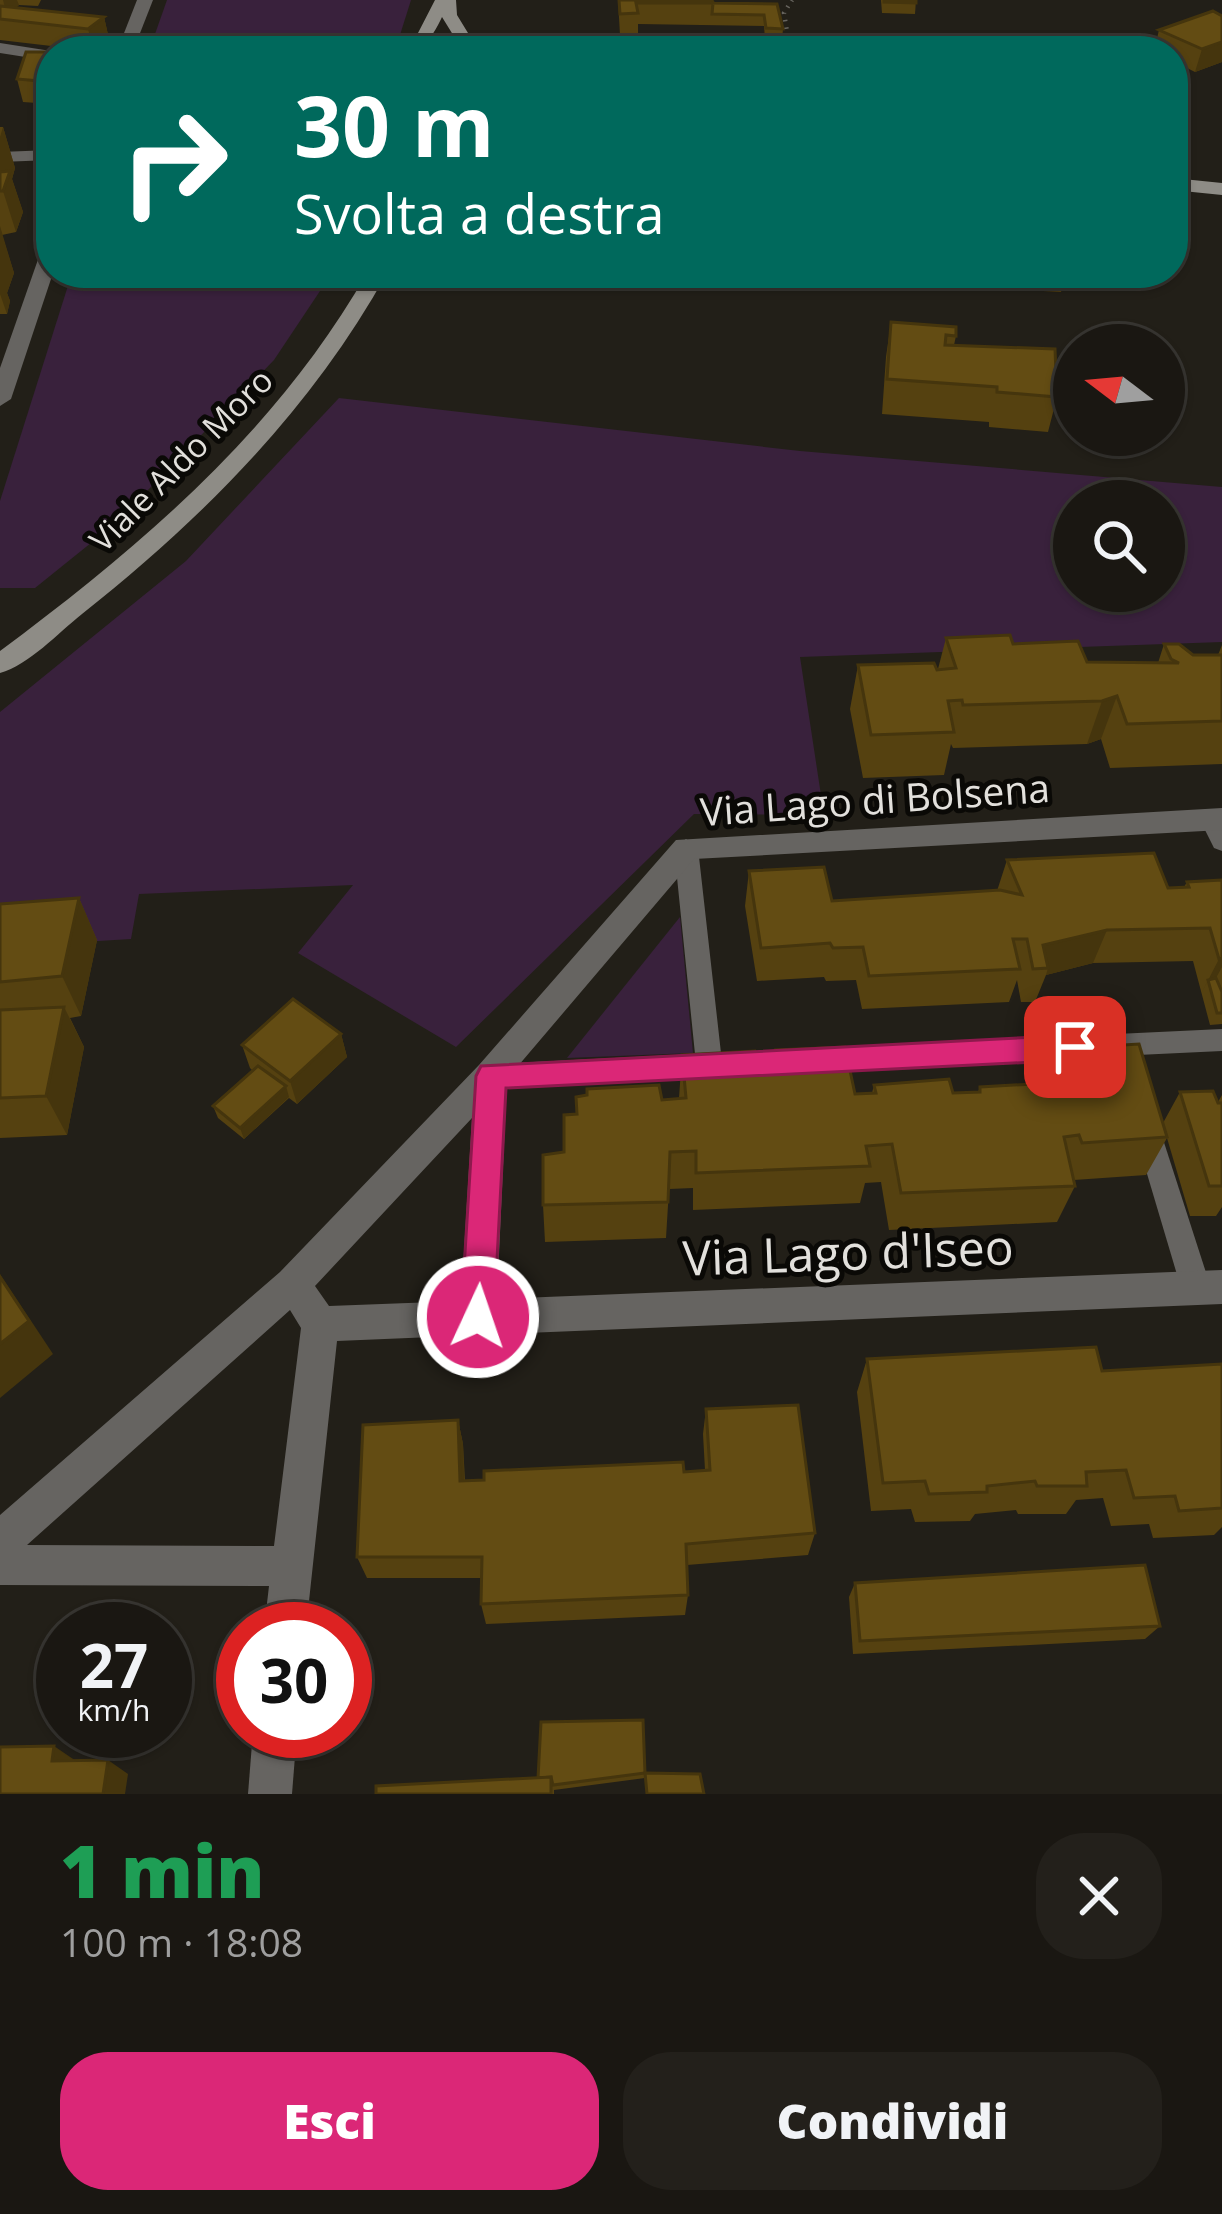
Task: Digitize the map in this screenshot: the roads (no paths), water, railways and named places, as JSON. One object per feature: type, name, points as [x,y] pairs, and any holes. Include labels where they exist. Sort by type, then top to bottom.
[{"type":"main road","points":[[425,36],[446,0]]},
{"type":"main road","points":[[446,0],[462,36]]},
{"type":"main road","points":[[1188,186],[1222,189]]},
{"type":"main road","name":"Viale Aldo Moro","points":[[0,664],[124,568],[240,458],[326,353],[367,288]]},
{"type":"street","points":[[130,36],[145,0]]},
{"type":"street","points":[[0,48],[36,54]]},
{"type":"street","points":[[0,157],[36,156]]},
{"type":"street","points":[[1,392],[38,288]]},
{"type":"street","name":"Via Lago di Bolsena","points":[[0,1542],[292,1284],[491,1076],[686,848],[1219,827]]},
{"type":"street","points":[[478,1317],[491,1076]]},
{"type":"street","points":[[287,1602],[320,1324],[292,1284]]},
{"type":"street","name":"Via Lago d'Iseo","points":[[320,1324],[1209,1288]]},
{"type":"street","points":[[0,1565],[290,1567]]},
{"type":"street","points":[[270,1794],[273,1758]]},
{"type":"lane","points":[[686,848],[709,1065]]},
{"type":"lane","points":[[491,1076],[709,1065],[1125,1056],[1222,1040]]},
{"type":"lane","points":[[1142,1112],[1209,1288]]}]
